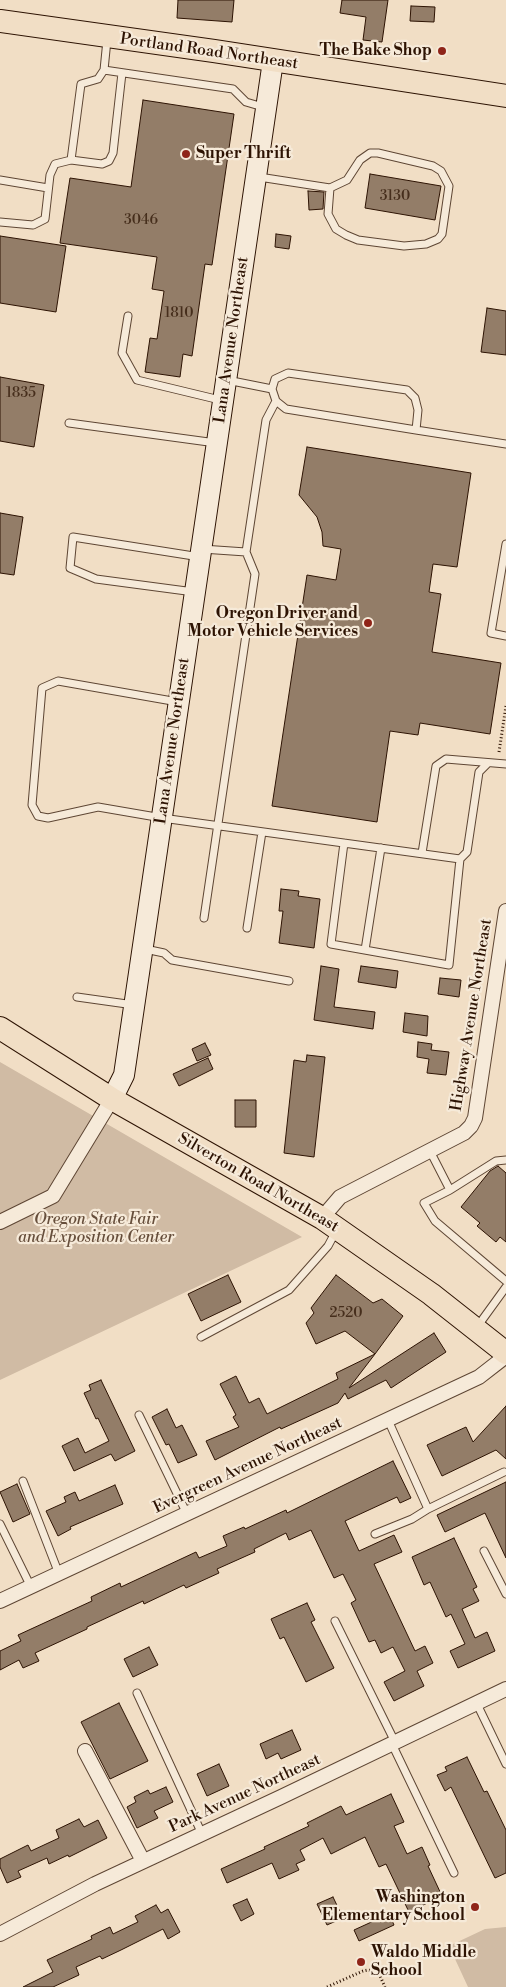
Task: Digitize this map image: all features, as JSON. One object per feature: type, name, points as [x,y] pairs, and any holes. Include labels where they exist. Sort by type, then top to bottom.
[{"type":"main road","name":"Portland Road Northeast","points":[[0,21],[214,50],[273,61],[506,96]]},
{"type":"main road","name":"Silverton Road Northeast","points":[[0,1028],[112,1099],[329,1223],[431,1294],[506,1354]]},
{"type":"street","name":"Lana Avenue Northeast","points":[[0,1222],[53,1196],[112,1099],[124,1075],[273,61]]},
{"type":"street","name":"Highway Avenue Northeast","points":[[329,1223],[340,1197],[464,1133],[471,1126],[475,1118],[503,951],[506,911]]},
{"type":"street","name":"Evergreen Avenue Northeast","points":[[0,1602],[478,1377],[506,1354]]},
{"type":"street","name":"Park Avenue Northeast","points":[[0,1934],[56,1903],[506,1689]]},
{"type":"street","points":[[85,1751],[143,1861]]},
{"type":"lane","points":[[71,160],[81,84],[98,79],[104,70],[107,37]]},
{"type":"lane","points":[[104,70],[233,89],[246,102],[266,108]]},
{"type":"lane","points":[[0,222],[33,225],[45,219],[50,175],[55,164],[71,160],[102,164],[109,161],[113,153],[122,73]]},
{"type":"lane","points":[[256,176],[330,188],[347,180],[360,160],[370,153],[378,153],[433,166],[441,171],[449,186],[442,234],[438,239],[426,244],[404,246],[358,240],[336,229],[328,214],[330,188]]},
{"type":"lane","points":[[0,180],[48,188]]},
{"type":"lane","points":[[128,316],[122,353],[137,380],[223,401]]},
{"type":"lane","points":[[416,430],[418,410],[415,398],[407,390],[288,373],[275,379],[272,390],[276,401],[286,409],[416,430],[506,444]]},
{"type":"lane","points":[[226,380],[272,390]]},
{"type":"lane","points":[[204,918],[255,574],[246,552],[266,420],[276,401]]},
{"type":"lane","points":[[69,422],[217,443]]},
{"type":"lane","points":[[195,593],[96,579],[70,568],[73,537],[201,553],[246,552]]},
{"type":"lane","points":[[506,544],[491,633],[506,636]]},
{"type":"lane","points":[[179,702],[58,682],[42,688],[32,805],[38,816],[48,818],[98,807],[217,826],[460,859]]},
{"type":"lane","points":[[422,853],[436,766],[446,759],[487,764],[506,764]]},
{"type":"lane","points":[[344,843],[331,944],[449,965],[460,859],[467,852],[479,772],[487,764]]},
{"type":"lane","points":[[247,928],[262,832]]},
{"type":"lane","points":[[365,950],[380,848]]},
{"type":"lane","points":[[142,949],[164,952],[172,960],[289,981]]},
{"type":"lane","points":[[77,998],[134,1005]]},
{"type":"lane","points":[[430,1151],[450,1190]]},
{"type":"lane","points":[[506,1160],[496,1161],[450,1190],[424,1203],[435,1222],[506,1281]]},
{"type":"lane","points":[[201,1337],[289,1290],[328,1246],[329,1223]]},
{"type":"lane","points":[[476,1329],[506,1287]]},
{"type":"lane","points":[[139,1415],[187,1514]]},
{"type":"lane","points":[[388,1420],[428,1509]]},
{"type":"lane","points":[[375,1534],[412,1519],[428,1509],[504,1472]]},
{"type":"lane","points":[[23,1480],[60,1574]]},
{"type":"lane","points":[[0,1524],[31,1587]]},
{"type":"lane","points":[[484,1551],[506,1594]]},
{"type":"lane","points":[[335,1621],[454,1873]]},
{"type":"lane","points":[[137,1693],[202,1834]]},
{"type":"lane","points":[[477,1704],[506,1764]]},
{"type":"path","points":[[499,752],[506,706]]},
{"type":"path","points":[[327,1987],[368,1970],[374,1970],[379,1974],[385,1987]]},
{"type":"green space","name":"Oregon State Fair and Exposition Center","points":[[0,1062],[302,1237],[0,1380]]},
{"type":"green space","points":[[506,1927],[506,1987],[468,1987],[449,1946],[485,1929]]},
{"type":"building","points":[[178,0],[234,0],[232,22],[177,18]]},
{"type":"building","points":[[342,0],[388,0],[382,42],[363,40],[366,17],[340,13]]},
{"type":"building","points":[[411,6],[435,7],[434,22],[410,21]]},
{"type":"building","points":[[143,100],[234,114],[212,265],[205,264],[192,356],[183,354],[180,377],[145,372],[150,338],[157,339],[164,291],[152,289],[157,257],[60,243],[70,178],[131,187]]},
{"type":"building","points":[[370,174],[441,186],[435,220],[365,208]]},
{"type":"building","points":[[308,191],[324,192],[323,209],[309,210]]},
{"type":"building","points":[[276,234],[291,236],[289,249],[275,247]]},
{"type":"building","points":[[0,236],[66,246],[56,312],[0,303]]},
{"type":"building","points":[[487,308],[506,311],[506,355],[481,352]]},
{"type":"building","points":[[0,377],[44,385],[34,447],[0,441]]},
{"type":"building","name":"Oregon Driver and Motor Vehicle Services","points":[[307,447],[471,473],[457,567],[433,564],[429,592],[441,594],[432,652],[501,663],[490,734],[420,723],[418,735],[390,731],[377,822],[272,806],[307,575],[336,580],[341,549],[323,546],[322,532],[317,517],[299,495]]},
{"type":"building","points":[[0,513],[23,517],[14,575],[0,573]]},
{"type":"building","points":[[281,889],[299,891],[298,896],[320,899],[314,948],[279,943],[283,911],[279,911]]},
{"type":"building","points":[[321,966],[339,969],[334,1007],[375,1012],[373,1029],[314,1020]]},
{"type":"building","points":[[361,966],[398,971],[396,988],[358,982]]},
{"type":"building","points":[[440,978],[461,980],[459,997],[438,994]]},
{"type":"building","points":[[405,1013],[428,1016],[427,1036],[403,1032]]},
{"type":"building","points":[[418,1042],[432,1044],[431,1050],[449,1052],[446,1075],[427,1073],[429,1059],[417,1057]]},
{"type":"building","points":[[205,1043],[211,1055],[197,1061],[192,1049]]},
{"type":"building","points":[[307,1055],[325,1057],[314,1157],[284,1153],[294,1060],[306,1062]]},
{"type":"building","points":[[208,1058],[213,1069],[179,1086],[173,1074]]},
{"type":"building","points":[[235,1100],[256,1100],[256,1127],[235,1127]]},
{"type":"building","points":[[498,1166],[506,1173],[506,1242],[500,1237],[496,1242],[477,1226],[480,1223],[461,1207],[490,1171]]},
{"type":"building","points":[[228,1275],[241,1302],[201,1321],[188,1294]]},
{"type":"building","points":[[336,1275],[373,1303],[382,1299],[403,1316],[375,1354],[345,1331],[316,1344],[306,1323],[314,1313],[311,1308]]},
{"type":"building","points":[[434,1333],[446,1352],[391,1388],[386,1380],[348,1399],[345,1393],[338,1403],[281,1429],[280,1427],[215,1460],[206,1441],[239,1427],[233,1417],[236,1415],[220,1384],[236,1376],[249,1403],[259,1398],[267,1414],[338,1379],[336,1373],[375,1354],[349,1388]]},
{"type":"building","points":[[101,1380],[135,1451],[115,1461],[111,1454],[74,1471],[62,1446],[78,1438],[85,1453],[109,1441],[84,1393],[91,1390],[89,1385]]},
{"type":"building","points":[[506,1406],[506,1459],[496,1450],[442,1476],[427,1445],[466,1427],[473,1442]]},
{"type":"building","points":[[167,1409],[176,1428],[182,1425],[197,1455],[178,1463],[169,1444],[166,1445],[152,1417]]},
{"type":"building","points":[[393,1461],[411,1498],[400,1503],[397,1497],[345,1521],[359,1551],[394,1535],[402,1552],[374,1564],[415,1651],[425,1646],[433,1663],[417,1671],[424,1686],[394,1701],[384,1682],[405,1671],[393,1647],[381,1653],[375,1640],[369,1642],[351,1603],[356,1600],[343,1574],[334,1578],[311,1530],[289,1540],[286,1533],[254,1549],[255,1552],[217,1569],[219,1573],[186,1588],[184,1585],[144,1604],[143,1601],[87,1627],[87,1629],[35,1653],[39,1661],[23,1668],[19,1660],[0,1670],[0,1651],[21,1641],[18,1635],[92,1601],[91,1597],[120,1583],[121,1587],[196,1552],[199,1558],[227,1546],[223,1536],[244,1527],[245,1529],[286,1510],[287,1513]]},
{"type":"building","points":[[506,1482],[506,1558],[485,1513],[445,1532],[437,1515]]},
{"type":"building","points":[[17,1484],[30,1514],[13,1522],[0,1492]]},
{"type":"building","points":[[115,1485],[123,1504],[70,1527],[71,1529],[58,1536],[46,1511],[66,1502],[64,1497],[75,1492],[79,1501]]},
{"type":"building","points":[[454,1538],[477,1587],[473,1589],[479,1601],[462,1609],[475,1638],[487,1632],[495,1651],[458,1668],[450,1651],[465,1644],[451,1614],[446,1617],[430,1582],[424,1585],[412,1557]]},
{"type":"building","points":[[307,1603],[315,1620],[311,1622],[334,1668],[306,1682],[284,1637],[280,1639],[271,1619]]},
{"type":"building","points":[[149,1647],[158,1665],[133,1677],[124,1659]]},
{"type":"building","points":[[119,1703],[148,1761],[110,1779],[81,1722]]},
{"type":"building","points":[[292,1730],[301,1750],[281,1759],[278,1753],[266,1759],[260,1744]]},
{"type":"building","points":[[467,1757],[484,1792],[487,1791],[506,1830],[506,1873],[495,1878],[451,1787],[445,1791],[437,1775],[447,1771],[445,1767]]},
{"type":"building","points":[[219,1764],[229,1786],[207,1796],[197,1774]]},
{"type":"building","points":[[166,1787],[173,1802],[154,1811],[158,1818],[137,1828],[127,1807],[136,1802],[134,1797],[148,1790],[150,1794]]},
{"type":"building","points":[[391,1794],[404,1822],[394,1826],[407,1854],[422,1847],[430,1865],[428,1866],[442,1896],[409,1912],[386,1864],[379,1867],[365,1837],[331,1854],[323,1838],[300,1850],[305,1860],[296,1864],[299,1870],[279,1879],[272,1863],[227,1883],[221,1869],[309,1826],[307,1823],[341,1806],[346,1815]]},
{"type":"building","points":[[79,1819],[84,1827],[98,1820],[107,1838],[69,1857],[68,1855],[49,1864],[47,1858],[18,1871],[21,1877],[7,1883],[0,1867],[0,1859],[28,1845],[31,1851],[59,1838],[56,1830]]},
{"type":"building","points":[[333,1897],[343,1918],[327,1925],[317,1904]]},
{"type":"building","points":[[247,1899],[254,1914],[241,1921],[233,1905]]},
{"type":"building","points":[[156,1905],[161,1913],[168,1909],[180,1932],[168,1939],[163,1929],[102,1959],[100,1956],[76,1967],[79,1975],[53,1987],[23,1987],[53,1972],[47,1960],[92,1939],[91,1936],[110,1927],[113,1934],[138,1922],[135,1916]]},
{"type":"building","points":[[389,1914],[394,1925],[359,1941],[354,1930]]},
{"type":"place","name":"The Bake Shop","points":[[442,51]]},
{"type":"place","name":"Super Thrift","points":[[186,154]]},
{"type":"place","name":"Oregon Driver and Motor Vehicle Services","points":[[368,623]]},
{"type":"place","name":"Washington Elementary School","points":[[475,1907]]},
{"type":"place","name":"Waldo Middle School","points":[[361,1962]]}]
